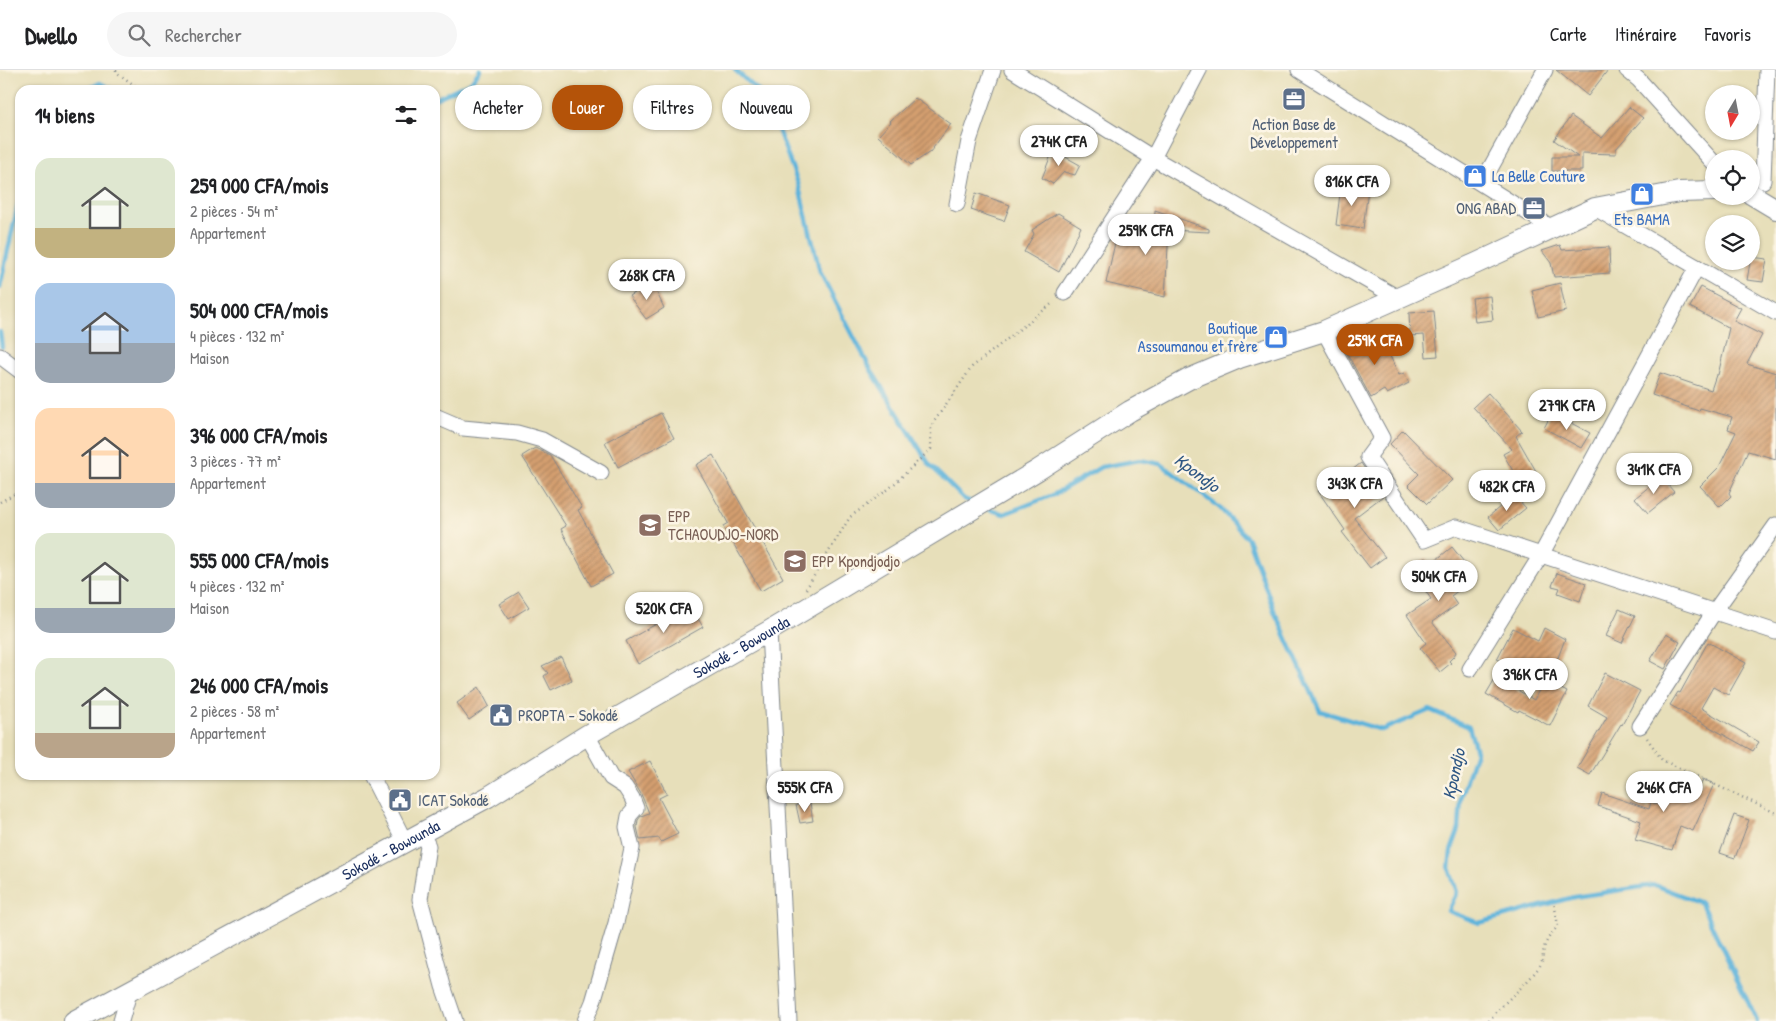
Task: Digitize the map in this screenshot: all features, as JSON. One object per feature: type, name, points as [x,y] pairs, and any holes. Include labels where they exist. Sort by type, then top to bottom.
[{"type":"main road","points":[[1760,186],[1776,210]]},
{"type":"main road","name":"Sokodé - Bowounda","points":[[74,1021],[129,993],[488,797],[587,736],[935,532],[1038,470],[1130,411],[1190,379],[1240,358],[1324,331],[1595,208],[1678,192],[1705,191]]},
{"type":"street","points":[[957,204],[969,141],[993,70]]},
{"type":"street","points":[[1012,70],[1153,158],[1398,298]]},
{"type":"street","points":[[1064,293],[1153,158],[1199,70]]},
{"type":"street","points":[[1299,70],[1552,228]]},
{"type":"street","points":[[1482,183],[1545,70]]},
{"type":"street","points":[[1627,70],[1639,80],[1705,153]]},
{"type":"street","points":[[1760,186],[1767,70]]},
{"type":"street","points":[[1595,208],[1776,313]]},
{"type":"street","points":[[1470,669],[1541,555],[1697,267]]},
{"type":"street","points":[[1324,331],[1382,438],[1368,457],[1424,540],[1456,527],[1776,632]]},
{"type":"street","points":[[0,356],[15,366]]},
{"type":"street","points":[[440,418],[463,428],[517,433],[542,440],[601,473]]},
{"type":"street","points":[[1640,726],[1714,612],[1776,525]]},
{"type":"street","points":[[769,631],[789,1021]]},
{"type":"street","points":[[585,1021],[593,1002],[618,914],[632,848],[627,827],[629,816],[636,808],[625,787],[611,778],[587,736]]},
{"type":"street","points":[[374,780],[414,838],[428,846],[420,899],[443,986],[455,1021]]},
{"type":"street","points":[[121,1021],[129,993]]},
{"type":"path","points":[[116,70],[135,85]]},
{"type":"path","points":[[803,594],[850,517],[890,488],[931,449],[931,426],[972,367],[1064,293]]},
{"type":"path","points":[[0,502],[15,494]]},
{"type":"path","points":[[1640,726],[1662,760],[1776,812]]},
{"type":"path","points":[[1489,1021],[1542,964],[1543,952],[1548,938],[1558,926],[1554,902]]},
{"type":"shaded area","points":[[1775,70],[1776,159],[1771,162]]},
{"type":"building","points":[[1556,70],[1608,70],[1588,96]]},
{"type":"building","points":[[915,98],[951,124],[930,152],[911,165],[878,136],[890,121]]},
{"type":"building","points":[[1629,107],[1643,118],[1616,149],[1616,154],[1582,153],[1582,171],[1552,171],[1552,157],[1578,157],[1554,140],[1571,116],[1602,138]]},
{"type":"building","points":[[1053,150],[1080,165],[1075,175],[1064,172],[1053,184],[1042,178]]},
{"type":"building","points":[[1341,186],[1368,189],[1363,229],[1336,225]]},
{"type":"building","points":[[976,193],[1010,205],[1004,221],[971,210]]},
{"type":"building","points":[[1155,210],[1209,229],[1209,232],[1169,230],[1165,297],[1106,283],[1117,234],[1154,237]]},
{"type":"building","points":[[1058,213],[1081,227],[1059,272],[1024,252],[1034,234],[1032,230]]},
{"type":"building","points":[[1560,245],[1562,250],[1609,247],[1610,273],[1554,277],[1551,263],[1542,251]]},
{"type":"building","points":[[1760,258],[1767,259],[1763,282],[1747,280],[1749,270],[1760,270]]},
{"type":"building","points":[[652,282],[664,308],[646,319],[629,296]]},
{"type":"building","points":[[1560,283],[1566,311],[1538,317],[1532,290]]},
{"type":"building","points":[[1701,287],[1741,308],[1734,321],[1762,335],[1747,364],[1776,373],[1776,459],[1748,451],[1729,493],[1731,496],[1720,507],[1700,486],[1719,467],[1736,432],[1728,429],[1732,417],[1700,408],[1699,411],[1652,395],[1660,373],[1711,390],[1716,375],[1718,375],[1729,328],[1690,307]]},
{"type":"building","points":[[1490,296],[1493,320],[1475,322],[1472,298]]},
{"type":"building","points":[[1434,311],[1438,356],[1426,357],[1424,335],[1410,336],[1409,313]]},
{"type":"building","points":[[1380,335],[1399,375],[1404,373],[1409,383],[1387,394],[1384,390],[1371,398],[1342,344],[1351,339],[1354,346],[1359,345]]},
{"type":"building","points":[[1488,393],[1522,431],[1516,436],[1536,471],[1519,481],[1503,454],[1512,449],[1473,407]]},
{"type":"building","points":[[661,413],[674,438],[618,467],[605,442]]},
{"type":"building","points":[[1552,413],[1590,433],[1581,448],[1544,428]]},
{"type":"building","points":[[1403,430],[1452,480],[1427,504],[1408,485],[1419,474],[1390,444]]},
{"type":"building","points":[[535,448],[550,455],[582,508],[578,510],[613,574],[591,586],[561,529],[566,526],[522,456]]},
{"type":"building","points":[[713,455],[783,578],[761,591],[723,526],[728,523],[696,465]]},
{"type":"building","points":[[1361,463],[1383,496],[1354,518],[1385,557],[1370,568],[1342,532],[1345,530],[1318,491],[1332,482],[1334,484]]},
{"type":"building","points":[[1661,477],[1674,492],[1648,513],[1635,498]]},
{"type":"building","points":[[1514,495],[1526,508],[1499,530],[1488,517]]},
{"type":"building","points":[[1452,547],[1476,577],[1451,596],[1457,605],[1432,622],[1456,652],[1449,661],[1451,663],[1440,672],[1420,648],[1426,643],[1407,615],[1431,599],[1409,568],[1426,558],[1431,564]]},
{"type":"building","points":[[1557,573],[1586,583],[1580,601],[1558,593],[1560,588],[1552,586]]},
{"type":"building","points":[[519,592],[529,607],[509,619],[499,604]]},
{"type":"building","points":[[690,605],[703,627],[638,664],[626,641]]},
{"type":"building","points":[[1619,609],[1635,616],[1622,643],[1606,636]]},
{"type":"building","points":[[1513,628],[1538,641],[1544,628],[1565,639],[1550,679],[1497,659]]},
{"type":"building","points":[[1666,634],[1680,642],[1665,669],[1650,661]]},
{"type":"building","points":[[1708,642],[1746,663],[1728,695],[1713,687],[1701,708],[1759,742],[1753,751],[1670,705],[1678,692],[1680,693]]},
{"type":"building","points":[[561,657],[572,680],[551,690],[544,676],[548,673],[542,666]]},
{"type":"building","points":[[1605,673],[1640,691],[1622,725],[1590,775],[1577,768],[1607,717],[1588,706]]},
{"type":"building","points":[[1496,677],[1534,700],[1544,680],[1567,692],[1550,726],[1519,710],[1518,712],[1486,694]]},
{"type":"building","points":[[479,687],[489,706],[469,720],[457,703]]},
{"type":"building","points":[[650,761],[667,794],[659,798],[678,834],[661,842],[659,838],[640,840],[637,827],[638,820],[641,816],[649,813],[641,794],[628,772]]},
{"type":"building","points":[[1670,779],[1698,791],[1703,779],[1714,784],[1693,831],[1680,826],[1672,850],[1635,840],[1641,821],[1598,806],[1602,793],[1649,809],[1651,802],[1659,805]]},
{"type":"building","points":[[810,803],[813,821],[800,823],[796,805]]},
{"type":"building","points":[[1734,815],[1749,820],[1735,858],[1720,853]]},
{"type":"waterway","points":[[440,97],[471,82],[480,70]]},
{"type":"waterway","points":[[735,70],[766,98],[798,183],[820,272],[871,370],[929,464],[964,499],[972,502]]},
{"type":"waterway","points":[[96,85],[100,83],[104,85]]},
{"type":"waterway","points":[[0,287],[15,218]]},
{"type":"waterway","points":[[0,332],[2,347]]},
{"type":"waterway","name":"Kpondjo","points":[[986,508],[1004,514],[1053,495],[1101,467],[1140,460],[1161,464],[1220,508],[1248,539],[1275,613],[1320,711],[1382,730],[1430,710],[1469,727],[1476,751],[1461,798],[1459,829],[1451,851],[1449,868],[1457,892],[1448,911],[1479,923],[1574,897],[1655,885],[1701,903],[1757,1021]]},
{"type":"place","name":"Action Base de Développement","points":[[1294,99]]},
{"type":"place","name":"La Belle Couture","points":[[1475,176]]},
{"type":"place","name":"Ets BAMA","points":[[1642,194]]},
{"type":"place","name":"ONG ABAD","points":[[1534,208]]},
{"type":"place","name":"Boutique Assoumanou et frère","points":[[1276,337]]},
{"type":"place","name":"EPP TCHAOUDJO-NORD","points":[[650,525]]},
{"type":"place","name":"EPP Kpondjodjo","points":[[795,561]]},
{"type":"place","name":"PROPTA - Sokodé","points":[[501,715]]},
{"type":"place","name":"ICAT Sokodé","points":[[400,800]]}]
